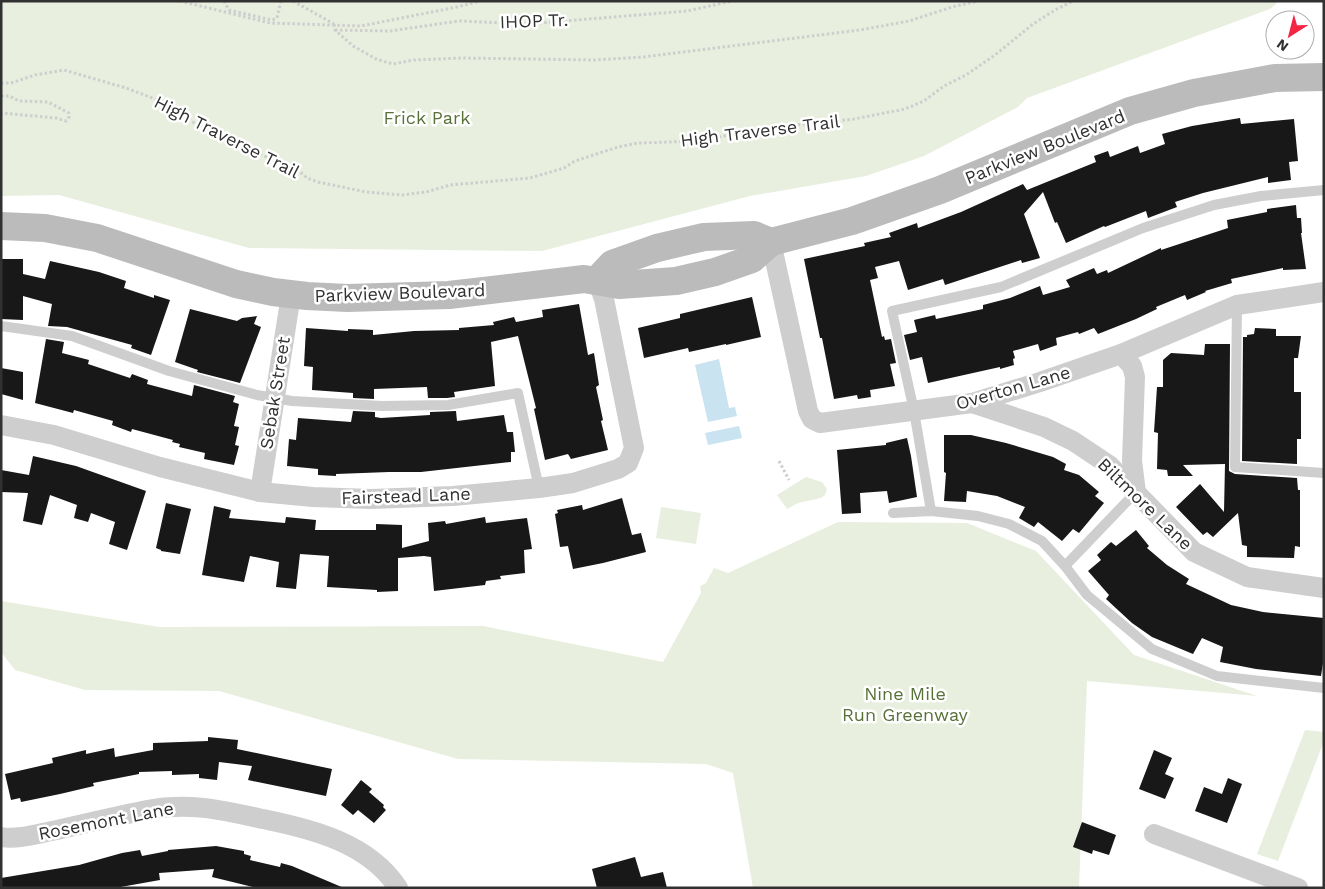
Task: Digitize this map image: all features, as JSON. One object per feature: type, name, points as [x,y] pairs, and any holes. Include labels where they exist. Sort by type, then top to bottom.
[{"type":"street","name":"Parkview Boulevard","points":[[1,226],[45,228],[98,238],[236,284],[291,295],[347,298],[449,295],[584,279],[619,285],[676,280],[715,272],[752,259],[771,242],[852,221],[940,190],[1130,111],[1194,93],[1275,78],[1324,77]]},
{"type":"street","points":[[597,280],[612,264],[657,248],[704,237],[754,235],[771,242]]},
{"type":"street","name":"Overton Lane","points":[[771,242],[808,411],[812,419],[820,422],[832,422],[972,402],[1040,382],[1121,354],[1237,305],[1324,292]]},
{"type":"street","name":"Fairstead Lane","points":[[1,425],[54,435],[160,467],[260,492],[313,497],[371,499],[453,496],[572,483],[618,469],[628,463],[634,448],[604,299],[597,280]]},
{"type":"street","name":"Sebak Street","points":[[260,492],[291,295]]},
{"type":"street","points":[[1121,354],[1132,366],[1135,377],[1132,460],[1136,492]]},
{"type":"street","name":"Biltmore Lane","points":[[972,402],[1044,427],[1074,441],[1109,465],[1194,552],[1247,577],[1324,589]]},
{"type":"street","name":"Rosemont Lane","points":[[1,837],[30,836],[149,810],[181,806],[213,808],[288,824],[328,836],[369,858],[384,871],[398,888]]},
{"type":"street","points":[[1154,834],[1298,888]]},
{"type":"lane","points":[[931,511],[914,411],[892,311],[1001,286],[1143,228],[1214,205],[1261,196],[1324,190]]},
{"type":"lane","points":[[1237,305],[1235,467],[1324,473]]},
{"type":"lane","points":[[1,326],[72,336],[169,370],[274,398],[323,404],[448,405],[518,393],[539,488]]},
{"type":"lane","points":[[1065,566],[1136,492]]},
{"type":"lane","points":[[893,513],[931,511],[978,516],[1009,524],[1042,541],[1065,566],[1087,595],[1152,648],[1217,676],[1324,688]]},
{"type":"path","points":[[180,1],[270,23],[361,26],[480,1]]},
{"type":"path","points":[[224,1],[230,12]]},
{"type":"path","points":[[230,12],[272,20],[277,18],[281,1]]},
{"type":"path","points":[[293,1],[334,24]]},
{"type":"path","name":"IHOP Tr.","points":[[334,30],[390,31],[459,21],[528,24],[687,11],[732,1]]},
{"type":"path","points":[[334,24],[334,30],[353,46],[376,59],[393,64],[414,60],[462,58],[595,60],[643,57],[860,30],[909,21],[978,1]]},
{"type":"path","name":"High Traverse Trail","points":[[1,83],[11,83],[35,75],[64,70],[126,88],[171,106],[186,114],[191,121],[221,138],[298,170],[307,178],[366,192],[402,196],[450,185],[530,178],[564,168],[576,161],[618,146],[638,143],[701,141],[756,129],[854,119],[905,109],[924,101],[944,86],[966,75],[995,55],[1033,24],[1073,1]]},
{"type":"path","points":[[1,96],[9,96],[19,100],[48,102],[70,113],[66,121],[56,118],[1,113]]},
{"type":"path","points":[[779,461],[789,480]]},
{"type":"green space","name":"Frick Park","points":[[1,1],[1279,1],[1270,9],[1027,98],[1018,107],[924,156],[866,176],[750,196],[542,251],[249,248],[59,195],[1,196]]},
{"type":"green space","points":[[806,477],[822,482],[827,489],[825,495],[821,498],[798,503],[787,509],[777,495]]},
{"type":"green space","points":[[661,507],[701,513],[696,544],[656,538]]},
{"type":"green space","name":"Nine Mile Run Greenway","points":[[838,522],[967,523],[1036,551],[1134,655],[1257,696],[1087,681],[1079,888],[753,888],[733,773],[706,764],[458,759],[219,691],[85,690],[15,670],[1,652],[1,601],[159,627],[483,626],[663,662],[701,593],[700,586],[706,583],[714,568],[728,573]]},
{"type":"green space","points":[[1305,730],[1324,732],[1324,741],[1278,861],[1257,854]]},
{"type":"water","points":[[719,359],[729,408],[735,407],[737,416],[708,422],[695,365]]},
{"type":"water","points":[[739,426],[742,438],[708,445],[705,433]]},
{"type":"building","points":[[1240,118],[1241,124],[1294,119],[1298,161],[1289,162],[1291,180],[1268,183],[1268,177],[1203,193],[1175,202],[1177,207],[1148,218],[1146,211],[1104,226],[1066,243],[1057,222],[1055,223],[1043,192],[1024,214],[1040,258],[1022,263],[1021,260],[945,285],[943,279],[908,290],[899,261],[875,267],[878,278],[870,280],[882,337],[884,336],[885,340],[891,339],[896,363],[890,364],[895,386],[870,390],[871,397],[858,399],[857,395],[834,399],[804,259],[865,246],[864,243],[891,237],[889,233],[917,223],[918,228],[961,212],[1023,184],[1027,190],[1096,162],[1094,156],[1108,151],[1110,157],[1138,146],[1140,153],[1165,144],[1162,134],[1192,126]]},
{"type":"building","points":[[1296,205],[1297,218],[1301,218],[1306,269],[1283,270],[1283,268],[1231,279],[1232,283],[1205,291],[1187,300],[1185,295],[1156,307],[1157,309],[1136,319],[1098,334],[1094,328],[1079,334],[1078,332],[1056,338],[1057,345],[1040,351],[1038,344],[1013,351],[1014,365],[1000,369],[1000,367],[928,383],[922,357],[910,360],[904,335],[917,332],[914,320],[935,315],[936,319],[983,309],[983,305],[1010,298],[1040,286],[1043,295],[1070,287],[1066,280],[1094,268],[1097,274],[1107,270],[1108,273],[1161,248],[1161,250],[1228,228],[1227,220],[1267,212],[1267,209]]},
{"type":"building","points":[[1,259],[23,259],[23,274],[45,279],[50,261],[99,272],[126,281],[124,288],[154,298],[154,295],[170,300],[151,355],[131,348],[132,345],[67,327],[48,326],[52,304],[23,296],[23,320],[1,319]]},
{"type":"building","points":[[752,297],[761,337],[689,352],[688,348],[644,358],[638,328],[680,318],[680,314]]},
{"type":"building","points":[[579,304],[588,355],[594,353],[599,385],[596,387],[608,450],[571,459],[568,454],[545,460],[534,409],[536,408],[518,336],[491,342],[495,386],[454,392],[455,397],[428,398],[427,387],[374,389],[374,399],[353,398],[353,393],[312,390],[313,367],[304,366],[306,328],[348,331],[348,329],[373,330],[373,335],[414,331],[459,330],[459,328],[494,325],[493,322],[514,317],[516,322],[543,317],[542,310]]},
{"type":"building","points":[[190,309],[237,321],[242,318],[257,316],[254,324],[261,327],[240,383],[197,372],[198,370],[175,362]]},
{"type":"building","points":[[1255,328],[1276,329],[1276,336],[1301,336],[1298,358],[1294,358],[1294,392],[1301,392],[1301,439],[1297,439],[1297,464],[1242,461],[1243,337],[1254,334]]},
{"type":"building","points":[[46,339],[64,342],[62,353],[89,360],[88,364],[130,378],[132,374],[148,380],[147,384],[192,396],[194,385],[235,396],[233,402],[239,404],[234,426],[239,427],[235,445],[239,446],[234,465],[204,459],[205,453],[179,447],[180,444],[172,442],[173,440],[132,429],[131,432],[112,425],[113,421],[74,410],[73,413],[35,403]]},
{"type":"building","points":[[1205,344],[1230,344],[1229,471],[1235,474],[1297,478],[1298,490],[1300,490],[1300,547],[1295,546],[1294,558],[1247,557],[1247,546],[1242,545],[1238,513],[1213,537],[1207,532],[1203,535],[1176,507],[1200,484],[1224,512],[1225,464],[1183,465],[1193,476],[1168,476],[1167,470],[1157,469],[1158,433],[1154,432],[1157,387],[1163,387],[1163,360],[1171,353],[1204,355]]},
{"type":"building","points":[[1,368],[23,372],[23,400],[1,394]]},
{"type":"building","points":[[353,411],[375,412],[375,417],[381,418],[430,415],[430,412],[456,411],[457,421],[504,415],[507,432],[513,432],[515,452],[511,452],[511,462],[421,472],[336,474],[336,476],[318,475],[318,469],[287,466],[289,439],[296,440],[298,418],[351,422]]},
{"type":"building","points":[[944,435],[971,435],[1053,457],[1066,464],[1064,470],[1079,475],[1099,492],[1095,496],[1104,503],[1079,533],[1073,529],[1062,541],[1038,522],[1034,527],[1019,518],[1025,507],[997,496],[967,491],[966,502],[944,501],[946,473],[944,472]]},
{"type":"building","points":[[907,438],[917,497],[889,503],[887,491],[860,493],[861,513],[842,514],[837,450],[886,445],[886,443]]},
{"type":"building","points":[[33,456],[76,466],[146,491],[127,550],[109,544],[115,522],[91,513],[88,522],[74,518],[77,505],[50,495],[42,525],[23,521],[28,493],[1,492],[1,470],[29,475]]},
{"type":"building","points":[[622,498],[632,535],[641,533],[646,552],[573,569],[568,546],[560,547],[555,514],[558,513],[557,510],[582,505],[583,510]]},
{"type":"building","points":[[166,503],[191,509],[180,554],[161,551],[156,548]]},
{"type":"building","points":[[214,506],[231,510],[229,518],[285,523],[286,517],[316,520],[315,530],[376,530],[376,524],[402,525],[402,548],[429,541],[428,523],[445,521],[446,524],[485,517],[486,523],[527,518],[532,549],[524,550],[525,573],[500,576],[501,579],[486,581],[485,585],[434,591],[431,557],[398,558],[398,591],[377,592],[377,590],[327,587],[329,556],[300,554],[296,589],[276,587],[279,562],[250,556],[244,582],[202,575]]},
{"type":"building","points":[[1136,530],[1149,546],[1147,548],[1167,565],[1189,579],[1186,584],[1231,605],[1263,612],[1324,618],[1324,657],[1321,676],[1256,669],[1220,662],[1223,647],[1202,638],[1193,654],[1152,637],[1132,623],[1106,599],[1109,595],[1088,571],[1101,560],[1097,555],[1111,542],[1116,546]]},
{"type":"building","points":[[208,737],[238,740],[237,749],[332,769],[326,796],[248,780],[252,766],[219,762],[217,780],[199,778],[199,774],[172,775],[172,771],[139,772],[139,774],[93,783],[94,786],[60,794],[21,802],[20,798],[11,800],[5,774],[53,763],[52,758],[86,750],[86,754],[114,748],[115,757],[153,750],[153,743],[208,741]]},
{"type":"building","points":[[1154,750],[1172,758],[1165,774],[1174,778],[1165,799],[1139,789]]},
{"type":"building","points":[[1228,778],[1242,784],[1227,823],[1195,811],[1204,787],[1222,794]]},
{"type":"building","points":[[361,780],[372,789],[369,792],[384,805],[383,807],[386,810],[374,823],[358,810],[353,815],[341,805]]},
{"type":"building","points":[[1082,822],[1116,835],[1109,855],[1093,850],[1092,854],[1073,847]]},
{"type":"building","points":[[216,846],[244,851],[244,854],[251,856],[250,860],[280,867],[281,863],[292,866],[344,888],[257,888],[212,877],[214,869],[159,873],[160,880],[115,888],[1,888],[1,878],[79,865],[122,853],[140,850],[142,856],[168,850]]},
{"type":"building","points":[[635,857],[641,877],[663,872],[667,888],[597,888],[592,869]]}]
